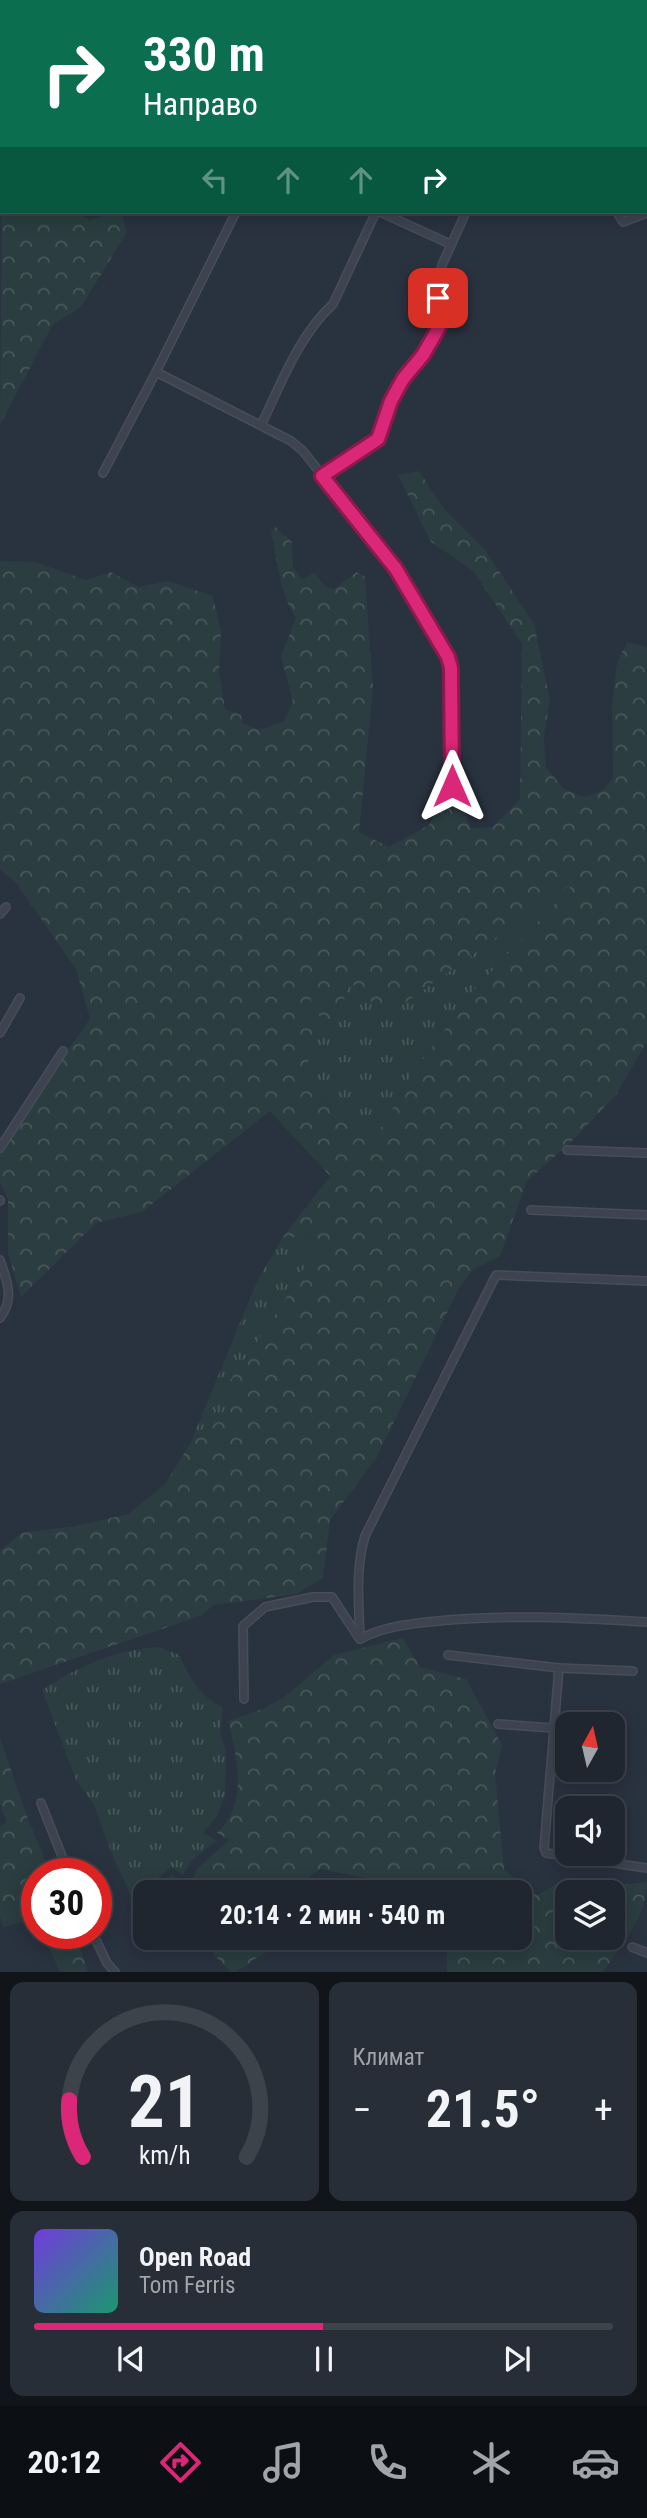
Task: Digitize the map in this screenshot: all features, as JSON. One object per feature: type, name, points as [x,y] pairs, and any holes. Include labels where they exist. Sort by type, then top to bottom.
[{"type":"street","points":[[103,472],[235,214]]},
{"type":"street","points":[[261,425],[306,337],[322,313],[333,303],[377,214]]},
{"type":"street","points":[[382,214],[450,244]]},
{"type":"street","points":[[322,476],[378,439],[391,401],[439,327],[439,281],[450,244],[466,214]]},
{"type":"street","points":[[618,214],[622,222],[647,214]]},
{"type":"street","points":[[156,372],[291,441],[303,451],[391,562],[448,657],[451,668],[452,786]]},
{"type":"street","points":[[0,914],[6,907]]},
{"type":"street","points":[[0,1033],[20,998]]},
{"type":"street","points":[[0,1148],[63,1051]]},
{"type":"street","points":[[567,1150],[647,1153]]},
{"type":"street","points":[[531,1210],[647,1215]]},
{"type":"street","points":[[0,1259],[10,1288],[10,1298],[7,1309],[0,1318]]},
{"type":"street","points":[[360,1639],[358,1574],[360,1551],[365,1536],[496,1275],[647,1281]]},
{"type":"street","points":[[244,1699],[243,1626],[265,1607],[313,1597],[332,1597],[360,1639]]},
{"type":"street","points":[[360,1639],[390,1627],[486,1616],[647,1622]]},
{"type":"street","points":[[447,1655],[559,1668],[633,1671]]},
{"type":"street","points":[[559,1668],[544,1848],[546,1853],[647,1868]]},
{"type":"street","points":[[498,1724],[553,1728]]},
{"type":"street","points":[[41,1803],[63,1858]]},
{"type":"street","points":[[632,1947],[647,1953]]},
{"type":"street","points":[[100,1949],[115,1972]]},
{"type":"green space","points":[[2,214],[78,214],[89,220],[104,214],[122,214],[127,232],[81,307],[53,324],[0,425]]},
{"type":"green space","points":[[419,471],[445,510],[486,551],[534,624],[550,700],[544,737],[546,767],[564,789],[584,797],[602,791],[613,778],[612,705],[617,663],[627,642],[647,647],[647,1041],[616,1095],[571,1142],[527,1181],[500,1256],[473,1270],[459,1288],[377,1457],[330,1520],[323,1578],[297,1594],[214,1605],[200,1616],[0,1684],[0,1551],[21,1533],[75,1526],[129,1514],[165,1484],[190,1444],[228,1413],[234,1397],[229,1382],[278,1311],[322,1239],[283,1237],[330,1176],[270,1111],[142,1212],[96,1223],[21,1297],[8,1253],[8,1199],[0,1183],[0,1144],[90,1019],[76,969],[16,883],[0,869],[0,561],[35,562],[86,580],[111,572],[138,587],[168,581],[213,596],[221,632],[219,672],[225,709],[241,715],[242,723],[260,730],[284,721],[293,702],[281,656],[296,618],[286,598],[280,576],[271,532],[275,527],[292,542],[293,567],[302,579],[314,573],[326,587],[334,589],[357,572],[365,577],[373,688],[359,832],[389,847],[429,825],[442,801],[462,800],[470,828],[493,827],[520,799],[522,644],[473,571],[431,542],[398,475]],"holes":[[[578,879],[471,993],[404,1086],[381,1132],[348,1122],[317,1093],[302,1066],[316,1049],[310,998],[330,1036],[341,1019],[347,984],[363,987],[381,1020]]]},
{"type":"green space","points":[[582,876],[471,993],[404,1086],[381,1133],[348,1122],[317,1093],[302,1066],[316,1049],[309,996],[341,1019],[347,983],[363,987],[381,1020]]},
{"type":"green space","points":[[283,1237],[322,1239],[278,1311],[228,1413],[190,1444],[258,1279]]},
{"type":"green space","points":[[403,1638],[420,1667],[466,1679],[502,1745],[495,1774],[504,1870],[517,1880],[377,1880],[321,1869],[310,1876],[309,1880],[193,1880],[197,1869],[229,1840],[217,1833],[227,1821],[237,1794],[237,1765],[228,1721],[283,1698],[334,1655]]},
{"type":"green space","points":[[159,1647],[179,1655],[201,1692],[223,1707],[220,1732],[226,1751],[225,1796],[217,1816],[203,1833],[217,1841],[193,1859],[183,1875],[171,1867],[159,1880],[133,1880],[133,1901],[93,1803],[76,1780],[42,1690],[98,1660]]},
{"type":"green space","points":[[0,1738],[44,1858],[21,1858],[21,1922],[3,1927],[0,1916],[0,1827],[7,1822],[0,1804]]},
{"type":"green space","points":[[172,1874],[178,1880],[168,1880]]},
{"type":"green space","points":[[647,1882],[643,1907],[625,1941],[625,1884]]},
{"type":"green space","points":[[555,1886],[555,1950],[619,1950],[603,1972],[447,1972],[447,1950],[532,1950],[532,1891],[537,1895]]},
{"type":"green space","points":[[50,1949],[81,1949],[88,1972],[60,1972]]},
{"type":"green space","points":[[213,1950],[269,1950],[236,1972],[231,1972],[214,1955]]},
{"type":"route","points":[[438,298],[439,327],[391,401],[378,439],[322,476],[387,555],[448,657],[451,668],[452,786]]}]
